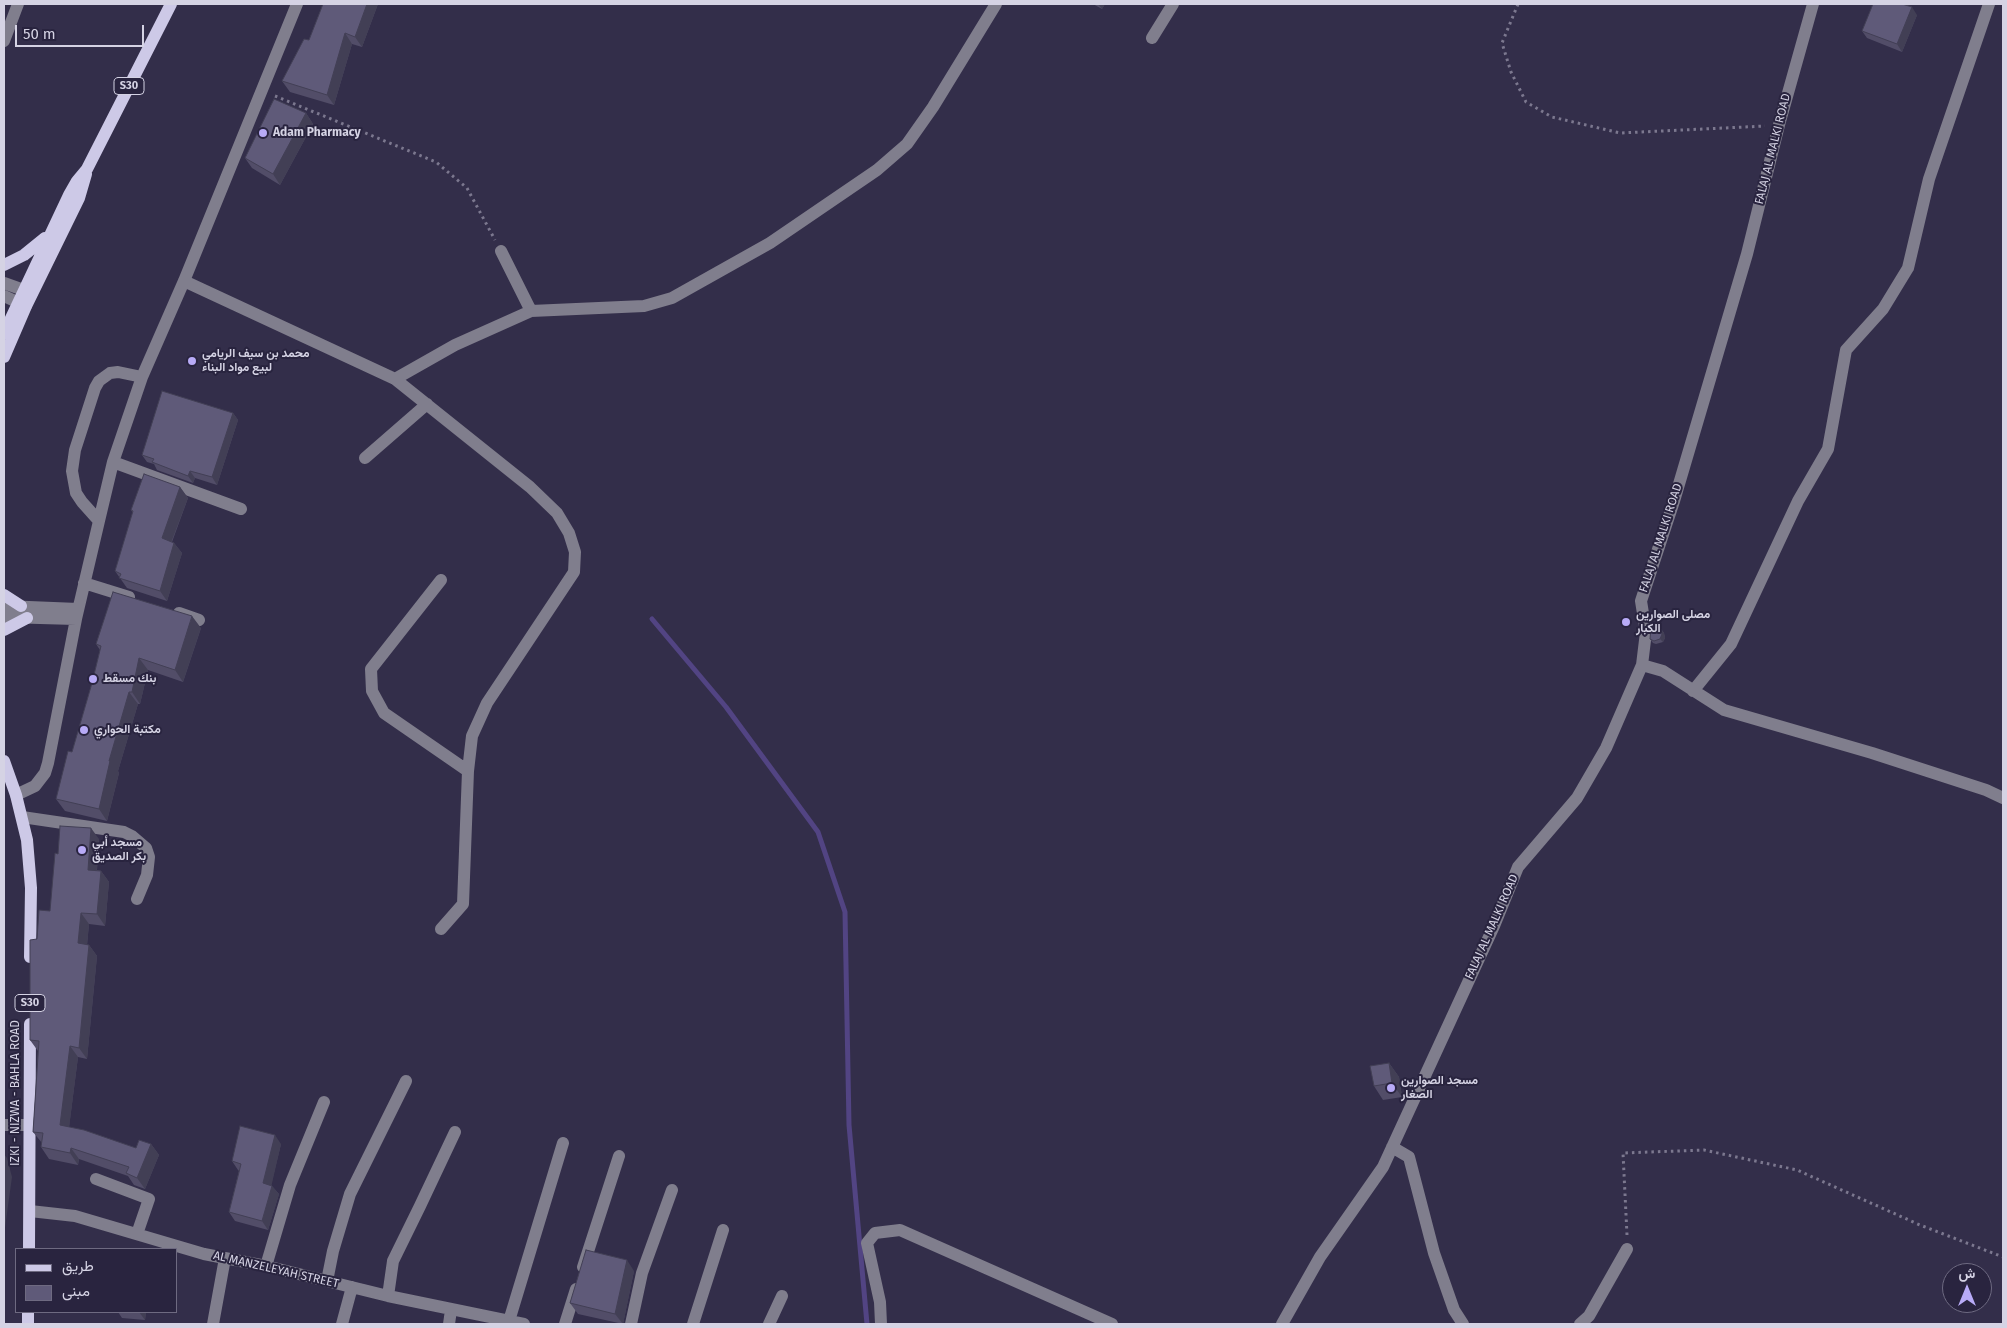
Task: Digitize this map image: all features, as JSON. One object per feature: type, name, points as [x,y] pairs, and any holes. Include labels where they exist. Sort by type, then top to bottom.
[{"type":"main road","name":"S30","points":[[4,357],[22,304],[51,233],[73,188],[87,169],[171,4]]},
{"type":"main road","name":"S30","points":[[28,291],[79,198],[87,169]]},
{"type":"main road","points":[[4,265],[24,255],[51,233]]},
{"type":"main road","name":"S30","points":[[4,333],[22,304]]},
{"type":"main road","points":[[4,595],[24,612],[4,630]]},
{"type":"main road","points":[[4,761],[22,817],[30,864],[30,967]]},
{"type":"main road","name":"IZKI - NIZWA - BAHLA ROAD","points":[[29,1248],[30,1016]]},
{"type":"street","points":[[4,41],[18,4]]},
{"type":"street","points":[[16,795],[35,786],[45,773],[98,521],[113,462],[142,378],[184,281],[260,90],[297,4]]},
{"type":"street","points":[[395,379],[455,344],[531,311],[644,306],[672,298],[770,243],[877,170],[907,144],[933,107],[996,4]]},
{"type":"street","points":[[1152,38],[1173,4]]},
{"type":"street","name":"FALAJ AL MALKI ROAD","points":[[1282,1324],[1320,1257],[1383,1167],[1494,926],[1518,866],[1577,798],[1606,748],[1642,665],[1646,632],[1641,600],[1674,501],[1747,254],[1779,125],[1813,4]]},
{"type":"street","points":[[1693,691],[1730,644],[1798,501],[1828,449],[1846,350],[1884,309],[1908,268],[1929,179],[1989,4]]},
{"type":"street","points":[[502,251],[531,311]]},
{"type":"street","points":[[184,281],[395,379],[530,487],[557,513],[569,533],[575,552],[574,572],[487,703],[472,736],[468,771],[463,904],[442,929]]},
{"type":"street","points":[[4,283],[28,291]]},
{"type":"street","points":[[4,296],[22,304]]},
{"type":"street","points":[[98,521],[76,493],[72,471],[75,450],[98,382],[104,376],[118,372],[142,378]]},
{"type":"street","points":[[365,458],[427,404]]},
{"type":"street","points":[[113,462],[241,509]]},
{"type":"street","points":[[441,580],[371,669],[372,691],[384,713],[468,771]]},
{"type":"street","points":[[84,583],[137,600]]},
{"type":"street","points":[[4,606],[24,612],[77,614]]},
{"type":"street","points":[[163,608],[199,620]]},
{"type":"street","points":[[4,617],[24,612]]},
{"type":"street","points":[[1642,665],[1663,671],[1724,710],[1872,753],[1986,790],[2003,798]]},
{"type":"street","points":[[22,817],[124,832],[132,836],[146,848],[149,857],[147,875],[137,899]]},
{"type":"street","points":[[327,1281],[333,1251],[350,1194],[406,1081]]},
{"type":"street","points":[[266,1266],[290,1185],[324,1102]]},
{"type":"street","points":[[4,1125],[30,1125]]},
{"type":"street","points":[[388,1296],[392,1261],[455,1132]]},
{"type":"street","points":[[509,1321],[563,1143]]},
{"type":"street","points":[[1392,1147],[1410,1157],[1434,1253],[1454,1310],[1463,1324]]},
{"type":"street","points":[[564,1324],[619,1156]]},
{"type":"street","points":[[96,1178],[149,1199],[137,1234]]},
{"type":"street","points":[[630,1324],[642,1273],[672,1190]]},
{"type":"street","name":"AL MANZELEYAH STREET","points":[[30,1211],[75,1216],[225,1258],[451,1310],[524,1324]]},
{"type":"street","points":[[693,1324],[723,1230]]},
{"type":"street","points":[[881,1324],[880,1302],[867,1243],[875,1233],[900,1230],[1112,1324]]},
{"type":"street","points":[[1580,1324],[1589,1316],[1627,1249]]},
{"type":"street","points":[[213,1324],[225,1258]]},
{"type":"street","points":[[342,1324],[352,1286]]},
{"type":"street","points":[[769,1324],[782,1296]]},
{"type":"street","points":[[449,1324],[451,1310]]},
{"type":"path","points":[[1518,4],[1502,43],[1510,72],[1526,102],[1552,117],[1620,133],[1779,125]]},
{"type":"path","points":[[260,90],[436,162],[467,188],[502,251]]},
{"type":"path","points":[[1627,1249],[1623,1153],[1704,1150],[1797,1170],[1920,1225],[2003,1258]]},
{"type":"building","points":[[323,4],[367,4],[355,37],[345,33],[327,95],[282,81],[304,39],[309,40]]},
{"type":"building","points":[[1873,4],[1902,4],[1912,7],[1897,44],[1862,31]]},
{"type":"building","points":[[274,99],[306,113],[273,174],[245,158]]},
{"type":"building","points":[[162,391],[233,413],[212,477],[190,471],[188,476],[152,462],[154,459],[142,455]]},
{"type":"building","points":[[144,474],[180,487],[162,538],[174,543],[160,591],[119,578],[121,574],[115,571],[133,511],[131,510]]},
{"type":"building","points":[[113,592],[192,616],[175,670],[139,658],[132,692],[129,692],[109,761],[99,809],[56,799],[68,751],[72,752],[92,683],[101,646],[96,644]]},
{"type":"building","points":[[1657,626],[1661,629],[1662,634],[1660,639],[1654,641],[1650,639],[1651,627]]},
{"type":"building","points":[[60,826],[91,828],[88,870],[101,871],[97,914],[81,913],[78,943],[89,945],[79,1048],[70,1046],[60,1125],[84,1130],[136,1148],[139,1140],[151,1144],[137,1178],[126,1173],[129,1167],[71,1148],[70,1153],[41,1147],[43,1133],[33,1132],[39,1041],[30,1040],[30,940],[37,939],[39,910],[50,911],[55,853],[58,854]]},
{"type":"building","points":[[1389,1063],[1392,1083],[1374,1086],[1370,1066]]},
{"type":"building","points":[[240,1126],[275,1135],[263,1183],[272,1186],[262,1221],[229,1212],[241,1164],[232,1161]]},
{"type":"building","points":[[586,1250],[627,1260],[615,1314],[570,1303]]},
{"type":"waterway","points":[[652,619],[726,707],[818,832],[845,912],[849,1125],[867,1324]]},
{"type":"place","name":"Adam Pharmacy","points":[[263,133]]},
{"type":"place","name":"محمد بن سيف الريامي لبيع مواد البناء","points":[[192,361]]},
{"type":"place","name":"مصلى الصوارين الكبار","points":[[1626,622]]},
{"type":"place","name":"بنك مسقط","points":[[93,679]]},
{"type":"place","name":"مكتبة الحواري","points":[[84,730]]},
{"type":"place","name":"مسجد أبي بكر الصديق","points":[[82,850]]},
{"type":"place","name":"مسجد الصوارين الصغار","points":[[1391,1088]]}]
